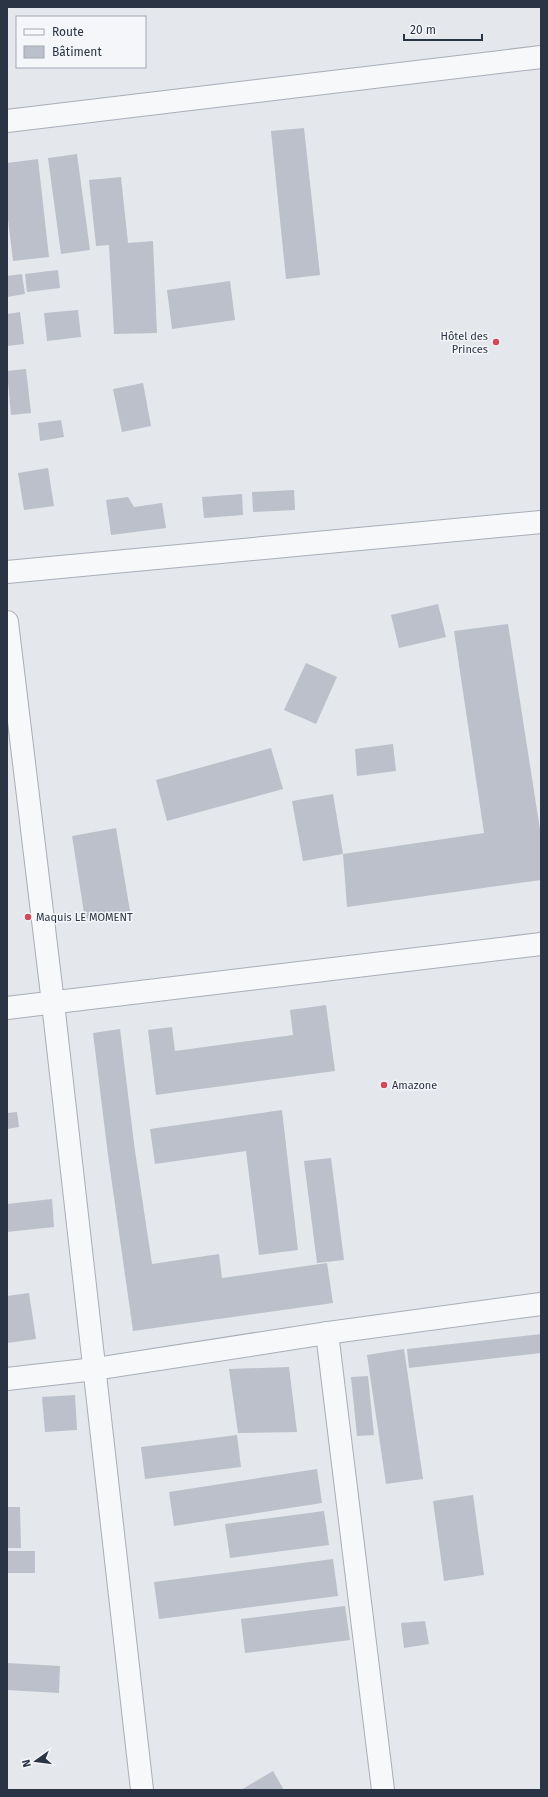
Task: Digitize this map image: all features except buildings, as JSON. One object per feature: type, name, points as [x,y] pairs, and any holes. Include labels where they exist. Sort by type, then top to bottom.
[{"type":"street","points":[[7,121],[541,57]]},
{"type":"street","points":[[7,572],[541,522]]},
{"type":"street","points":[[7,622],[53,1003],[142,1790]]},
{"type":"street","points":[[7,1008],[541,944]]},
{"type":"street","points":[[7,1379],[95,1369],[327,1333],[541,1304]]},
{"type":"street","points":[[327,1333],[383,1790]]},
{"type":"place","name":"Hôtel des Princes","points":[[496,342]]},
{"type":"place","name":"Maquis LE MOMENT","points":[[28,917]]},
{"type":"place","name":"Amazone","points":[[384,1085]]}]
